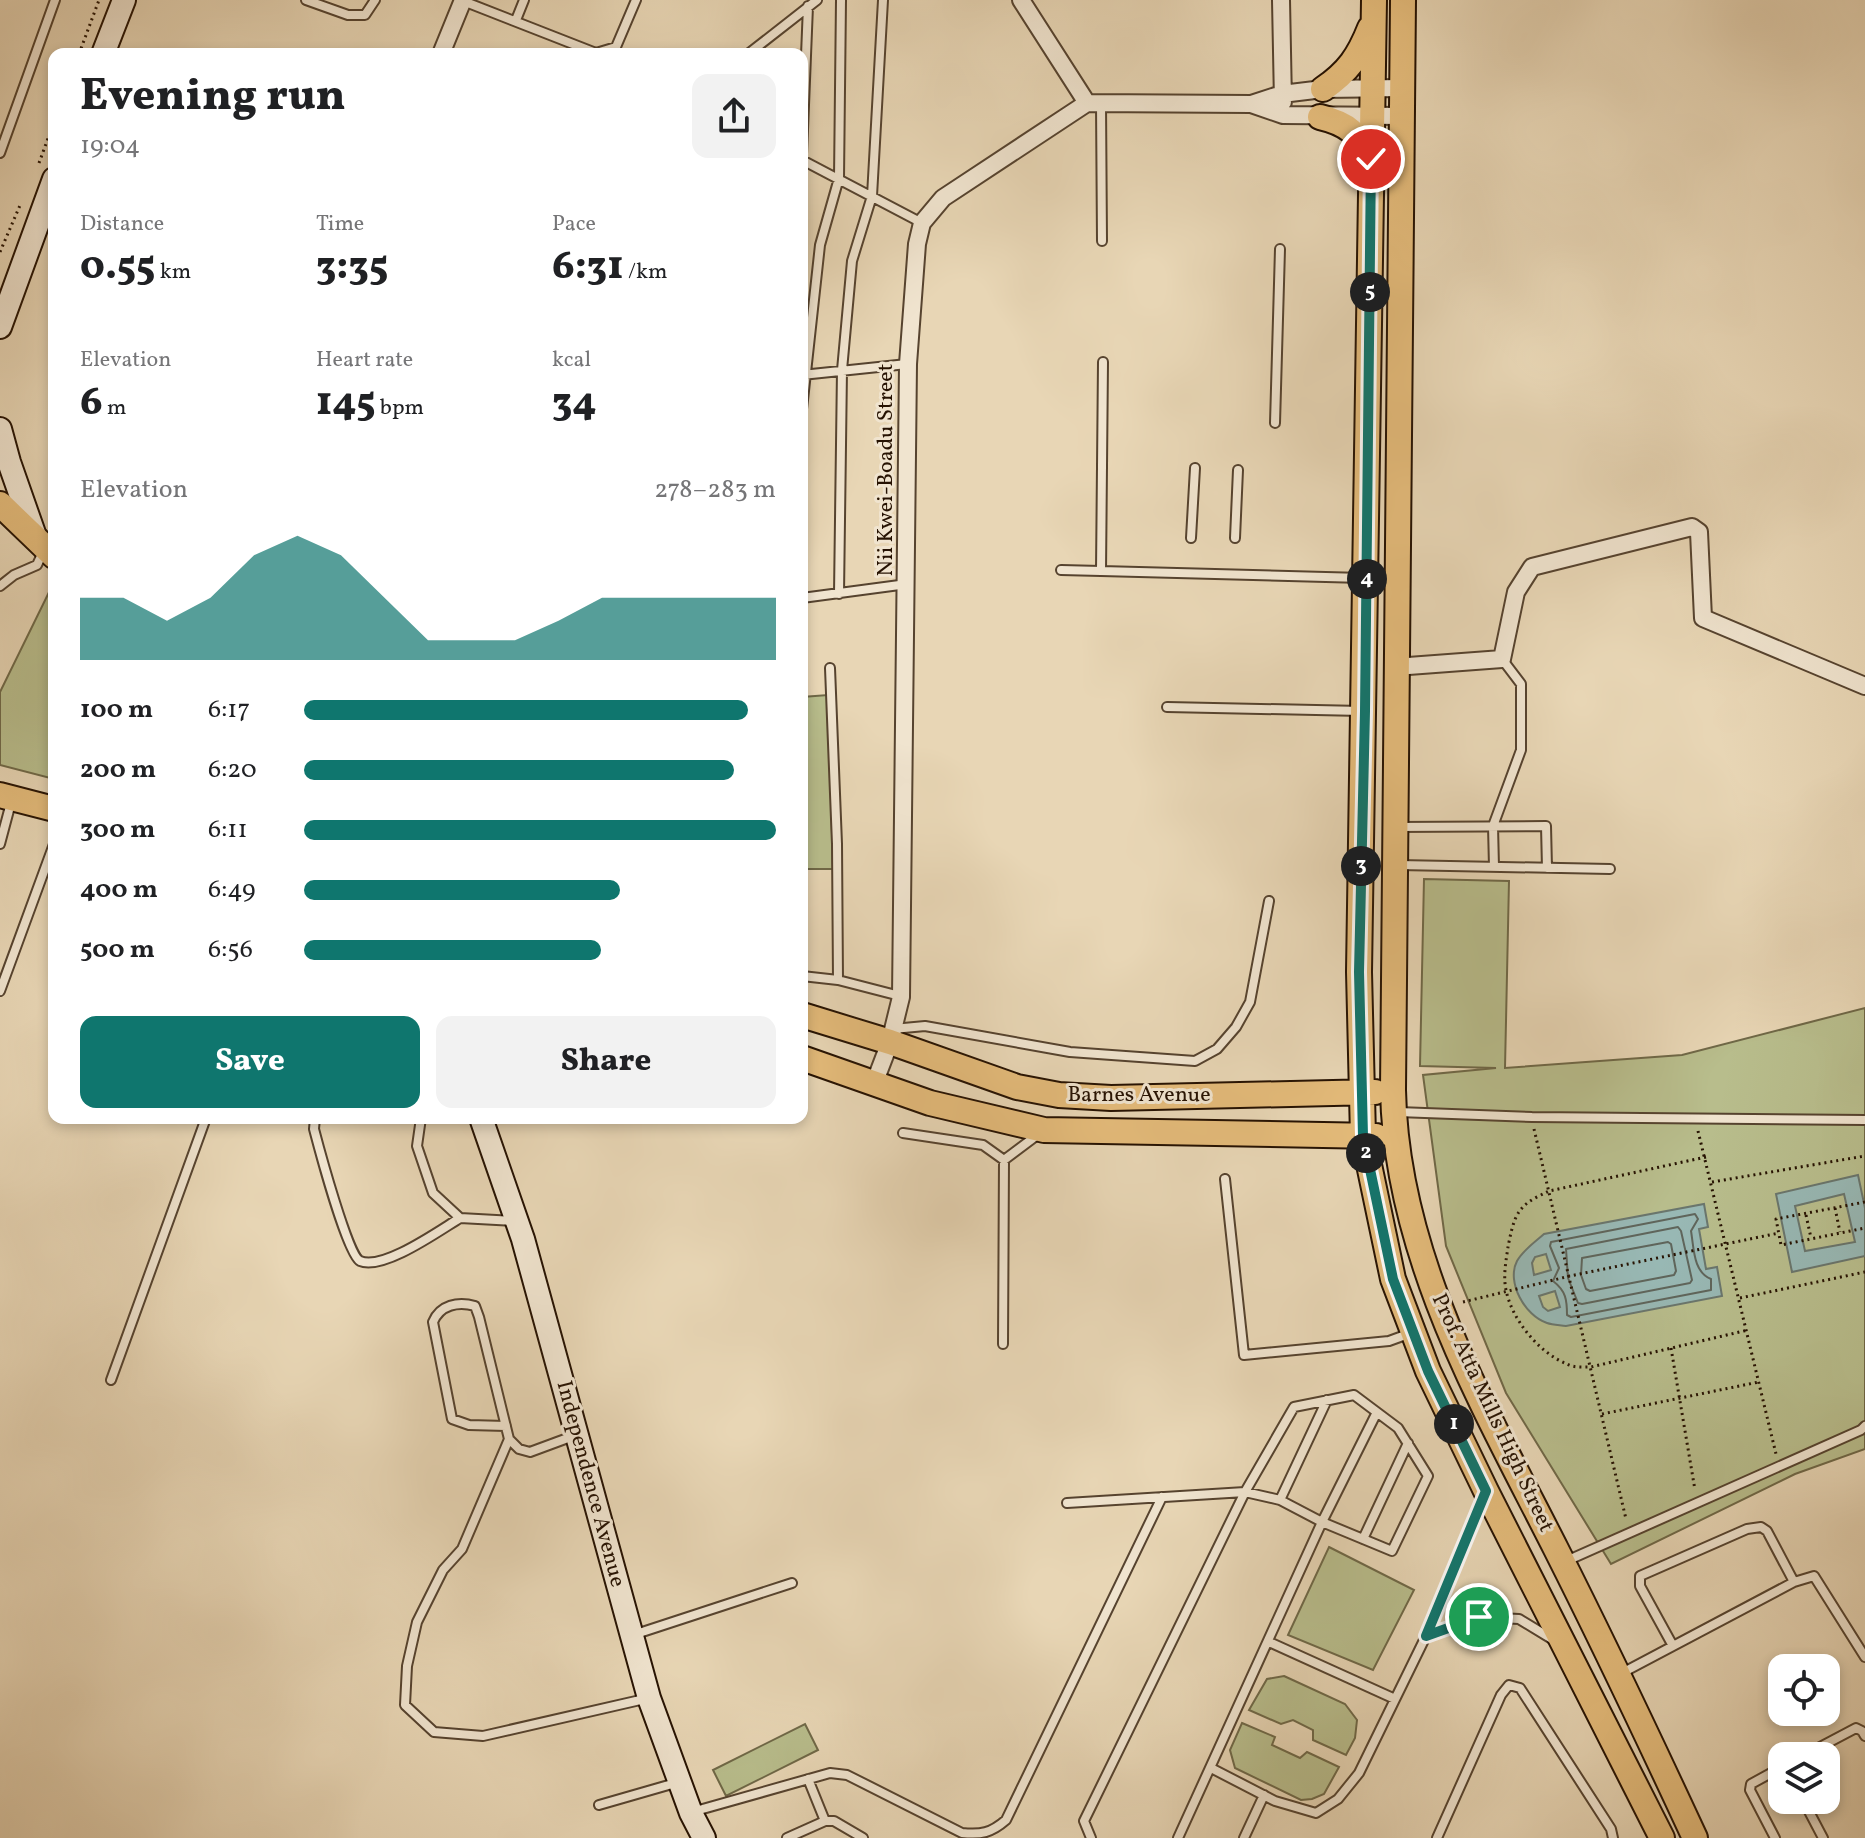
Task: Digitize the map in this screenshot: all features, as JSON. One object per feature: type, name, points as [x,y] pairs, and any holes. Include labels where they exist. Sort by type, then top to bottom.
[{"type":"main road","points":[[105,48],[124,0]]},
{"type":"main road","name":"Prof. Atta Mills High Street","points":[[1403,0],[1395,667],[1394,1112],[1404,1195],[1440,1309],[1458,1351],[1619,1674],[1695,1838]]},
{"type":"main road","points":[[1323,89],[1350,67],[1360,53],[1374,9]]},
{"type":"main road","name":"Prof. Atta Mills High Street","points":[[1374,9],[1359,957],[1363,1136],[1393,1279],[1412,1333],[1486,1491],[1662,1838]]},
{"type":"main road","points":[[1320,117],[1342,122],[1359,138],[1371,159]]},
{"type":"main road","points":[[0,327],[48,194]]},
{"type":"main road","points":[[0,294],[20,266]]},
{"type":"main road","points":[[0,429],[9,462],[45,547]]},
{"type":"main road","points":[[0,504],[45,547]]},
{"type":"main road","points":[[6,797],[48,808]]},
{"type":"main road","name":"Barnes Avenue","points":[[808,1016],[892,1035],[1017,1087],[1059,1095],[1111,1098],[1360,1092],[1394,1112],[1363,1136],[1044,1130],[930,1103],[808,1060]]},
{"type":"main road","name":"Independence Avenue","points":[[481,1124],[517,1221],[649,1698],[691,1813],[704,1838]]},
{"type":"street","points":[[443,48],[463,0]]},
{"type":"street","points":[[1021,0],[1094,103]]},
{"type":"street","points":[[1281,0],[1283,115]]},
{"type":"street","points":[[922,223],[943,198],[1094,103],[1251,104],[1282,94],[1323,89],[1403,88]]},
{"type":"street","points":[[1251,104],[1283,115],[1403,116]]},
{"type":"street","name":"Nii Kwei-Boadu Street","points":[[874,1084],[892,1035],[901,997],[908,364],[917,244],[922,223]]},
{"type":"street","points":[[1395,667],[1502,659],[1516,592],[1532,567],[1692,527],[1699,532],[1703,618],[1865,686]]},
{"type":"lane","points":[[0,153],[55,0]]},
{"type":"lane","points":[[306,0],[348,15],[365,15],[375,0]]},
{"type":"lane","points":[[463,0],[584,48]]},
{"type":"lane","points":[[516,20],[524,0]]},
{"type":"lane","points":[[614,48],[636,0]]},
{"type":"lane","points":[[757,48],[817,0]]},
{"type":"lane","points":[[808,342],[820,245],[839,178],[841,0]]},
{"type":"lane","points":[[839,594],[842,370],[852,261],[872,196],[883,0]]},
{"type":"lane","points":[[806,48],[808,6]]},
{"type":"lane","points":[[1094,103],[1102,241]]},
{"type":"lane","points":[[808,160],[922,223]]},
{"type":"lane","points":[[1275,423],[1280,249]]},
{"type":"lane","points":[[1101,571],[1103,362]]},
{"type":"lane","points":[[808,374],[908,364]]},
{"type":"lane","points":[[1191,538],[1195,468]]},
{"type":"lane","points":[[1235,538],[1238,470]]},
{"type":"lane","points":[[0,586],[14,575],[37,565],[45,547]]},
{"type":"lane","points":[[1061,570],[1367,578]]},
{"type":"lane","points":[[808,597],[907,584]]},
{"type":"lane","points":[[1494,867],[1493,826],[1521,750],[1521,684],[1502,659]]},
{"type":"lane","points":[[830,668],[837,844],[838,980]]},
{"type":"lane","points":[[1167,707],[1365,711]]},
{"type":"lane","points":[[0,844],[6,797]]},
{"type":"lane","points":[[1394,827],[1546,826],[1547,868]]},
{"type":"lane","points":[[0,991],[48,860]]},
{"type":"lane","points":[[1394,866],[1610,869]]},
{"type":"lane","points":[[892,1035],[925,1026],[1070,1052],[1195,1061],[1217,1049],[1236,1027],[1250,1002],[1269,901]]},
{"type":"lane","points":[[808,977],[838,980],[901,997]]},
{"type":"lane","points":[[1394,1112],[1694,1120],[1865,1120]]},
{"type":"lane","points":[[111,1380],[204,1124]]},
{"type":"lane","points":[[314,1124],[338,1211],[354,1257],[361,1262],[373,1263],[409,1249],[460,1218],[517,1221]]},
{"type":"lane","points":[[420,1124],[417,1146],[433,1193],[460,1218]]},
{"type":"lane","points":[[1004,1160],[1044,1130]]},
{"type":"lane","points":[[903,1133],[983,1145],[1004,1160]]},
{"type":"lane","points":[[1003,1344],[1004,1160]]},
{"type":"lane","points":[[1225,1179],[1244,1355],[1376,1343],[1412,1333]]},
{"type":"lane","points":[[506,1426],[469,1425],[452,1419],[433,1322],[437,1313],[447,1306],[475,1306],[506,1426],[509,1439],[519,1449],[530,1452],[577,1435]]},
{"type":"lane","points":[[1067,1503],[1245,1492],[1280,1500],[1322,1522],[1392,1551],[1428,1476],[1398,1428],[1354,1395],[1294,1407],[1245,1492],[1084,1821],[1091,1838]]},
{"type":"lane","points":[[1280,1500],[1327,1400]]},
{"type":"lane","points":[[1178,1838],[1322,1522],[1377,1412]]},
{"type":"lane","points":[[1563,1563],[1865,1426]]},
{"type":"lane","points":[[509,1439],[462,1549],[443,1570],[417,1622],[407,1666],[405,1705],[434,1732],[483,1736],[649,1698]]},
{"type":"lane","points":[[1363,1539],[1408,1443]]},
{"type":"lane","points":[[1211,1768],[1264,1795],[1316,1813],[1338,1799],[1359,1773],[1426,1636],[1486,1491]]},
{"type":"lane","points":[[691,1813],[830,1773],[847,1775],[962,1833],[980,1835],[994,1831],[1006,1820],[1162,1497]]},
{"type":"lane","points":[[1673,1646],[1640,1586],[1640,1576],[1747,1529],[1761,1527],[1767,1531],[1794,1582]]},
{"type":"lane","points":[[1619,1674],[1794,1582],[1814,1576],[1865,1657]]},
{"type":"lane","points":[[632,1635],[792,1583]]},
{"type":"lane","points":[[1426,1636],[1479,1617],[1519,1619],[1567,1649]]},
{"type":"lane","points":[[1269,1642],[1395,1699]]},
{"type":"lane","points":[[1437,1838],[1501,1695],[1509,1685],[1520,1688],[1611,1829],[1613,1838]]},
{"type":"lane","points":[[1830,1742],[1856,1728],[1865,1736]]},
{"type":"lane","points":[[1768,1775],[1751,1784],[1750,1790],[1775,1838]]},
{"type":"lane","points":[[808,1779],[825,1821]]},
{"type":"lane","points":[[599,1805],[679,1782]]},
{"type":"lane","points":[[1244,1838],[1264,1795]]},
{"type":"lane","points":[[1810,1814],[1823,1838]]},
{"type":"lane","points":[[787,1838],[825,1821],[834,1821],[863,1838]]},
{"type":"path","points":[[81,48],[99,0]]},
{"type":"path","points":[[1532,1117],[1629,1532]]},
{"type":"path","points":[[1694,1120],[1706,1157],[1778,1466]]},
{"type":"path","points":[[1712,1182],[1865,1156]]},
{"type":"path","points":[[1706,1157],[1549,1191],[1533,1199],[1518,1212],[1509,1240],[1504,1275],[1506,1290],[1519,1319],[1534,1341],[1551,1356],[1570,1366],[1591,1367],[1748,1330]]},
{"type":"path","points":[[1865,1202],[1776,1219],[1781,1245],[1865,1228]]},
{"type":"path","points":[[1835,1208],[1840,1232]]},
{"type":"path","points":[[1806,1214],[1811,1238]]},
{"type":"path","points":[[1440,1309],[1506,1290],[1779,1233]]},
{"type":"path","points":[[1740,1298],[1865,1272]]},
{"type":"path","points":[[1671,1348],[1697,1502]]},
{"type":"path","points":[[1602,1414],[1760,1382]]},
{"type":"green space","points":[[48,594],[48,777],[0,765],[0,692]]},
{"type":"green space","points":[[828,695],[833,869],[808,869],[808,697]]},
{"type":"green space","points":[[1424,879],[1509,881],[1505,1068],[1682,1055],[1865,1008],[1865,1449],[1795,1474],[1611,1564],[1506,1393],[1446,1246],[1423,1075],[1496,1068],[1420,1066]]},
{"type":"green space","points":[[1329,1547],[1414,1590],[1373,1670],[1288,1635]]},
{"type":"green space","points":[[1284,1676],[1345,1704],[1357,1720],[1355,1738],[1346,1755],[1313,1740],[1313,1730],[1293,1720],[1281,1724],[1249,1710],[1267,1679]]},
{"type":"green space","points":[[1242,1723],[1275,1737],[1272,1745],[1300,1758],[1307,1752],[1339,1767],[1324,1794],[1301,1800],[1235,1768],[1230,1750]]},
{"type":"green space","points":[[805,1724],[818,1750],[726,1796],[713,1770]]},
{"type":"water","points":[[1858,1175],[1865,1208],[1865,1256],[1792,1272],[1776,1194]],"holes":[[[1844,1194],[1855,1242],[1805,1251],[1795,1206]]]},
{"type":"water","points":[[1704,1204],[1708,1227],[1699,1229],[1706,1269],[1717,1267],[1722,1296],[1566,1326],[1547,1323],[1525,1306],[1514,1279],[1517,1261],[1544,1234]],"holes":[[[1546,1254],[1551,1270],[1534,1275],[1532,1263],[1535,1257]],[[1555,1291],[1560,1307],[1548,1311],[1539,1296]]]},
{"type":"route","points":[[1371,159],[1359,972],[1363,1136],[1393,1279],[1428,1371],[1486,1491],[1426,1636],[1479,1617]]}]
